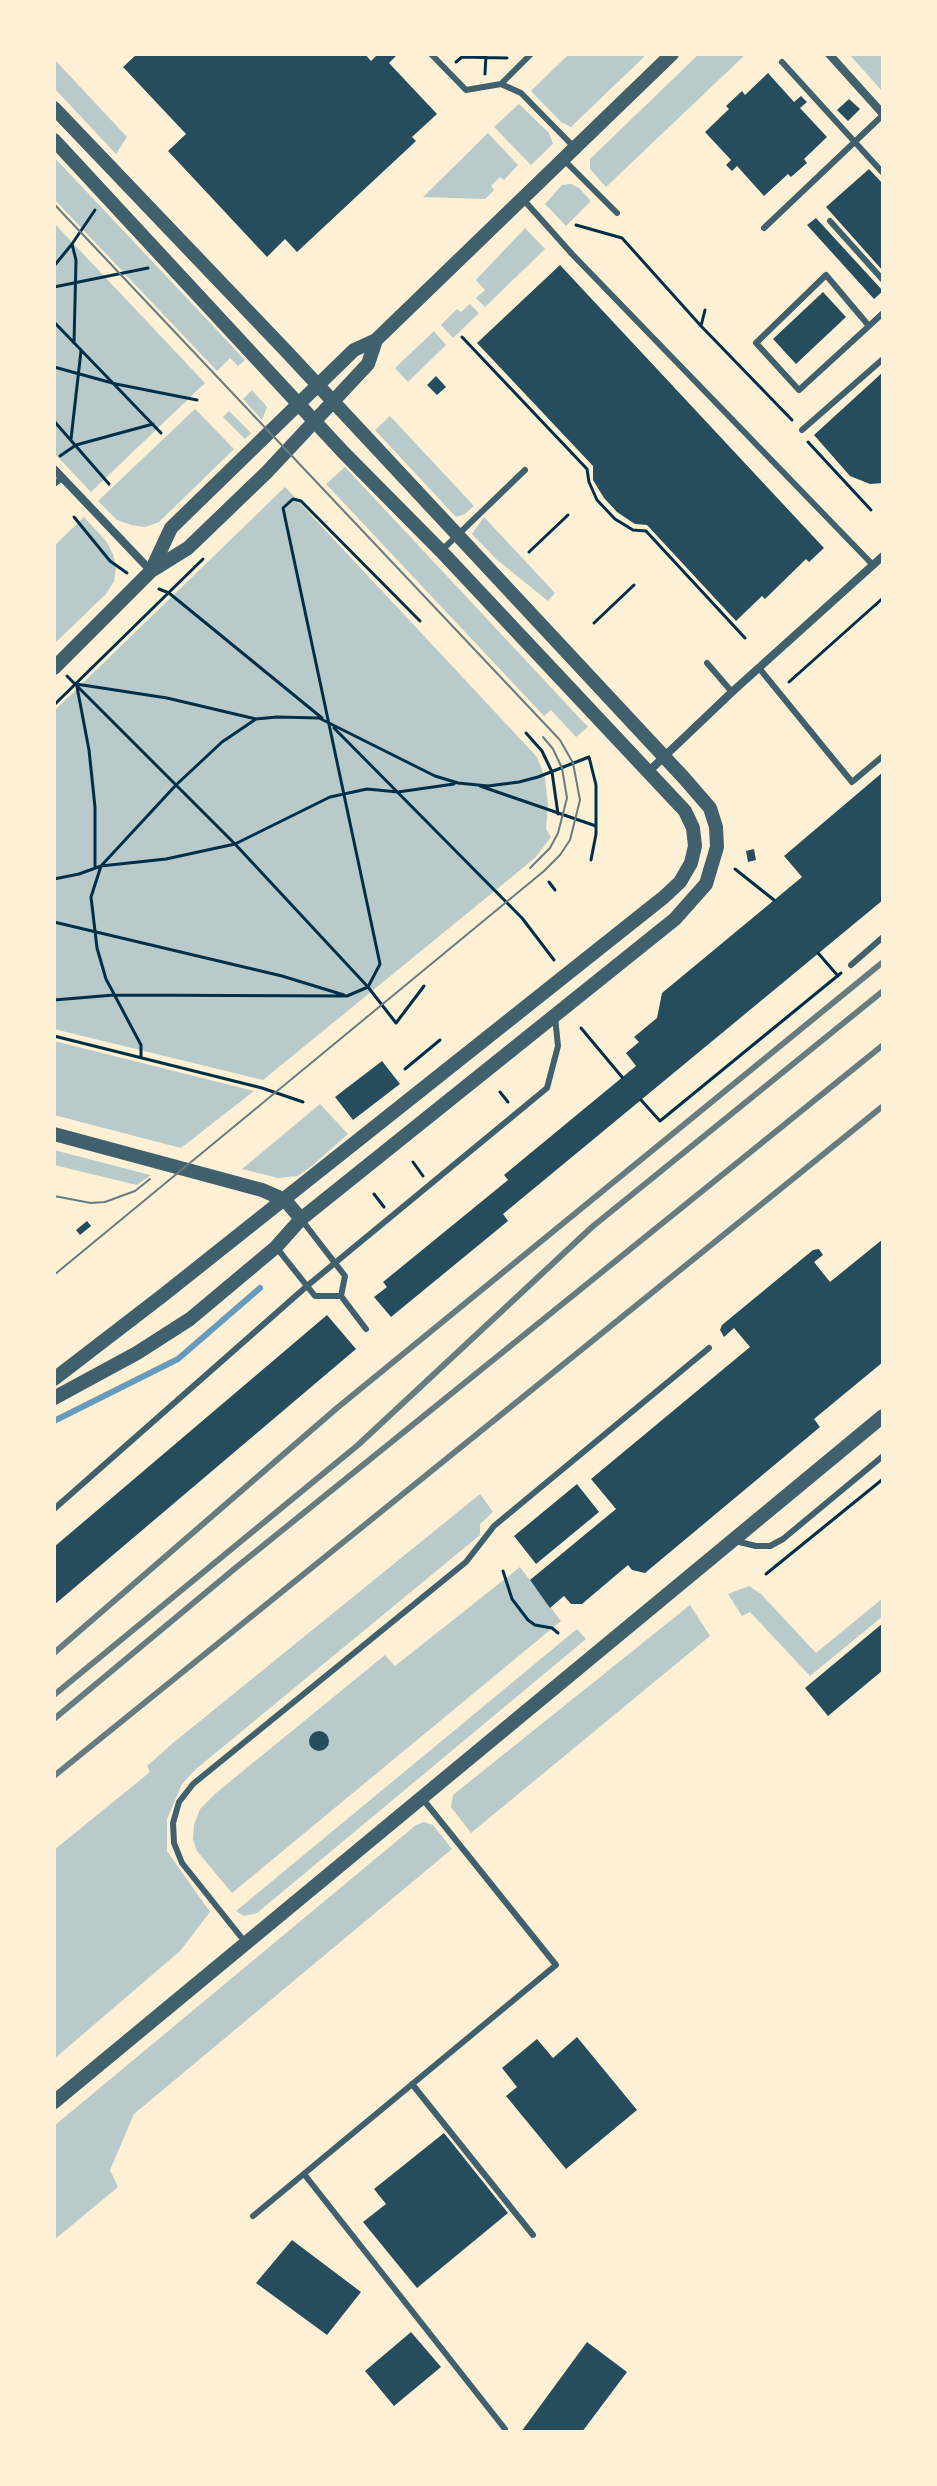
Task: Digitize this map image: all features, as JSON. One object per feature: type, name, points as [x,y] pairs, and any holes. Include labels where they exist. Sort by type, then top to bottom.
[{"type":"street","points":[[146,577],[171,528],[354,350],[376,340],[672,54]]},
{"type":"street","points":[[829,54],[883,114]]},
{"type":"street","points":[[54,108],[333,402],[710,808],[716,827],[717,847],[706,884],[675,919],[301,1219],[276,1247],[190,1319],[137,1353],[54,1398]]},
{"type":"street","points":[[54,140],[298,403],[685,811],[695,846],[691,863],[680,882],[664,897],[285,1200],[54,1379]]},
{"type":"street","points":[[54,668],[146,577],[188,548],[267,472],[368,364],[376,340]]},
{"type":"street","points":[[54,469],[58,481],[146,577]]},
{"type":"street","points":[[648,772],[883,556]]},
{"type":"street","points":[[54,1134],[216,1176],[285,1200],[301,1219]]},
{"type":"street","points":[[54,2102],[883,1416]]},
{"type":"lane","points":[[431,54],[466,90],[501,84],[529,56]]},
{"type":"lane","points":[[782,62],[883,173]]},
{"type":"lane","points":[[501,84],[521,93],[575,148]]},
{"type":"lane","points":[[764,228],[883,114]]},
{"type":"lane","points":[[563,159],[617,213]]},
{"type":"lane","points":[[98,186],[113,171]]},
{"type":"lane","points":[[522,198],[594,277],[873,565]]},
{"type":"lane","points":[[830,221],[883,280]]},
{"type":"lane","points":[[869,326],[826,275],[756,343],[799,390],[869,326],[883,313]]},
{"type":"lane","points":[[802,430],[883,359]]},
{"type":"lane","points":[[441,551],[525,470]]},
{"type":"lane","points":[[707,663],[732,692]]},
{"type":"lane","points":[[759,668],[852,782],[883,756]]},
{"type":"lane","points":[[851,965],[883,937]]},
{"type":"lane","points":[[54,1509],[307,1286],[547,1088],[558,1046],[555,1014]]},
{"type":"lane","points":[[301,1219],[345,1276],[341,1296],[366,1329]]},
{"type":"lane","points":[[276,1247],[315,1296],[341,1296]]},
{"type":"lane","points":[[245,1942],[182,1863],[174,1843],[173,1823],[179,1802],[193,1784],[466,1562],[494,1526],[709,1348]]},
{"type":"lane","points":[[732,1541],[770,1546],[783,1539],[883,1456]]},
{"type":"lane","points":[[253,2216],[556,1965],[421,1797]]},
{"type":"lane","points":[[412,2084],[533,2235]]},
{"type":"lane","points":[[304,2174],[505,2429]]},
{"type":"path","points":[[447,70],[460,55],[529,56]]},
{"type":"path","points":[[485,87],[486,56]]},
{"type":"path","points":[[54,266],[98,205]]},
{"type":"path","points":[[576,225],[622,238],[701,326],[802,430],[806,440],[871,510]]},
{"type":"path","points":[[72,244],[76,260],[74,343]]},
{"type":"path","points":[[54,287],[155,267]]},
{"type":"path","points":[[701,326],[705,310]]},
{"type":"path","points":[[54,322],[161,433]]},
{"type":"path","points":[[462,337],[587,469],[597,500],[615,519],[633,530],[646,531],[745,638]]},
{"type":"path","points":[[71,439],[81,350]]},
{"type":"path","points":[[54,367],[116,384],[197,400]]},
{"type":"path","points":[[54,421],[109,484]]},
{"type":"path","points":[[54,461],[76,445],[153,424]]},
{"type":"path","points":[[54,1000],[114,995],[347,996],[368,987],[380,964],[283,508],[293,499],[301,501],[420,621]]},
{"type":"path","points":[[529,552],[568,515]]},
{"type":"path","points":[[74,517],[110,561],[146,577],[169,593],[331,725],[522,918],[554,960]]},
{"type":"path","points":[[54,705],[213,549]]},
{"type":"path","points":[[594,623],[634,585]]},
{"type":"path","points":[[774,687],[788,683],[883,598]]},
{"type":"path","points":[[76,684],[167,698],[256,719],[319,718],[435,776],[458,783],[519,782],[589,757],[596,785],[596,826],[591,860]]},
{"type":"path","points":[[76,684],[235,844],[368,987],[396,1023],[424,986]]},
{"type":"path","points":[[76,684],[89,750],[95,807],[95,868]]},
{"type":"path","points":[[141,1057],[141,1045],[106,979],[93,932],[91,897],[101,866],[176,785],[222,742],[256,719]]},
{"type":"path","points":[[526,733],[542,751],[552,772],[558,814]]},
{"type":"path","points":[[54,879],[101,866],[166,859],[235,844],[313,804],[344,794],[367,789],[398,792],[458,783]]},
{"type":"path","points":[[476,785],[596,826]]},
{"type":"path","points":[[735,869],[774,900]]},
{"type":"path","points":[[549,882],[555,890]]},
{"type":"path","points":[[54,922],[282,976],[347,996]]},
{"type":"path","points":[[818,953],[838,976]]},
{"type":"path","points":[[641,1100],[660,1121],[851,965]]},
{"type":"path","points":[[581,1028],[622,1077]]},
{"type":"path","points":[[54,1036],[262,1088],[303,1102]]},
{"type":"path","points":[[405,1069],[440,1040]]},
{"type":"path","points":[[766,1574],[883,1479]]},
{"type":"path","points":[[503,1571],[512,1599],[528,1620],[558,1633]]},
{"type":"shaded area","points":[[569,54],[647,54],[571,127],[561,122],[531,91]]},
{"type":"shaded area","points":[[699,54],[746,54],[606,187],[590,169],[590,159]]},
{"type":"shaded area","points":[[849,54],[883,54],[883,92]]},
{"type":"shaded area","points":[[54,59],[127,137],[116,154],[54,88]]},
{"type":"shaded area","points":[[519,104],[549,133],[553,144],[531,165],[494,127]]},
{"type":"shaded area","points":[[488,133],[518,165],[504,180],[500,177],[491,186],[494,190],[485,199],[423,197]]},
{"type":"shaded area","points":[[54,157],[245,360],[238,366],[230,358],[217,371],[54,199]]},
{"type":"shaded area","points":[[571,184],[591,201],[566,226],[545,204],[562,185]]},
{"type":"shaded area","points":[[54,223],[205,383],[91,492],[54,453]]},
{"type":"shaded area","points":[[525,228],[545,249],[485,307],[476,298],[485,290],[476,280]]},
{"type":"shaded area","points":[[470,304],[479,313],[453,338],[441,325],[457,309],[461,312]]},
{"type":"shaded area","points":[[434,331],[446,345],[408,382],[395,368]]},
{"type":"shaded area","points":[[252,390],[267,407],[262,420],[243,399]]},
{"type":"shaded area","points":[[195,409],[234,449],[159,522],[145,527],[117,520],[98,501]]},
{"type":"shaded area","points":[[229,411],[251,433],[245,439],[223,417]]},
{"type":"shaded area","points":[[390,416],[474,506],[465,514],[456,517],[375,430]]},
{"type":"shaded area","points":[[345,467],[588,727],[576,737],[551,710],[544,716],[326,484]]},
{"type":"shaded area","points":[[285,487],[537,757],[545,778],[548,805],[546,829],[551,837],[535,858],[263,1080],[54,1029],[54,711]]},
{"type":"shaded area","points":[[84,517],[106,541],[113,554],[116,568],[114,581],[106,594],[54,644],[54,546]]},
{"type":"shaded area","points":[[484,517],[555,593],[548,601],[496,559],[472,534]]},
{"type":"shaded area","points":[[54,1041],[254,1091],[181,1148],[54,1115]]},
{"type":"shaded area","points":[[320,1104],[348,1134],[313,1165],[298,1176],[278,1178],[242,1169]]},
{"type":"shaded area","points":[[54,1150],[151,1175],[137,1185],[54,1165]]},
{"type":"shaded area","points":[[480,1494],[493,1512],[480,1524],[480,1535],[196,1769],[182,1784],[167,1819],[167,1851],[210,1912],[180,1951],[54,2059],[54,1850],[150,1772],[147,1766],[173,1743]]},
{"type":"shaded area","points":[[520,1567],[561,1621],[232,1893],[197,1851],[193,1839],[194,1825],[200,1809],[385,1655],[395,1666]]},
{"type":"shaded area","points":[[749,1586],[761,1594],[816,1653],[883,1598],[883,1616],[810,1676],[750,1612],[742,1616],[728,1594]]},
{"type":"shaded area","points":[[690,1605],[710,1636],[471,1833],[451,1807],[453,1795]]},
{"type":"shaded area","points":[[577,1629],[586,1639],[257,1913],[244,1916],[236,1911]]},
{"type":"shaded area","points":[[424,1822],[433,1825],[452,1849],[134,2114],[110,2170],[118,2187],[54,2240],[54,2126],[416,1825]]},
{"type":"building","points":[[137,54],[365,54],[371,61],[378,54],[398,54],[389,63],[437,114],[412,137],[416,141],[297,252],[285,239],[267,257],[168,151],[186,134],[123,67]]},
{"type":"building","points":[[768,73],[794,102],[801,96],[807,102],[800,108],[827,137],[804,159],[807,163],[791,177],[788,174],[764,196],[737,166],[732,171],[726,165],[731,160],[705,132],[729,109],[726,106],[742,91],[745,95]]},
{"type":"building","points":[[849,99],[860,109],[848,121],[837,110]]},
{"type":"building","points":[[869,169],[883,184],[883,271],[826,207]]},
{"type":"building","points":[[816,218],[883,291],[874,299],[807,225]]},
{"type":"building","points":[[560,265],[824,548],[809,562],[806,559],[765,599],[762,596],[736,621],[647,525],[635,524],[617,512],[593,480],[593,466],[477,343]]},
{"type":"building","points":[[823,292],[846,317],[796,364],[773,339]]},
{"type":"building","points":[[883,372],[883,483],[870,484],[850,476],[814,435]]},
{"type":"building","points":[[436,376],[446,387],[437,395],[427,385]]},
{"type":"building","points":[[883,772],[883,900],[503,1214],[508,1221],[391,1317],[374,1297],[387,1287],[383,1282],[508,1180],[504,1175],[636,1066],[626,1053],[639,1042],[634,1037],[657,1018],[662,993],[802,877],[784,856]]},
{"type":"building","points":[[754,849],[756,860],[748,862],[746,851]]},
{"type":"building","points":[[382,1061],[400,1084],[353,1120],[335,1097]]},
{"type":"building","points":[[87,1221],[91,1226],[80,1235],[76,1230]]},
{"type":"building","points":[[883,1239],[883,1362],[814,1419],[820,1427],[645,1573],[632,1570],[628,1565],[582,1604],[571,1604],[564,1596],[550,1608],[530,1580],[616,1509],[591,1479],[750,1347],[734,1328],[724,1337],[720,1330],[722,1325],[813,1250],[819,1249],[823,1255],[814,1262],[830,1282]]},
{"type":"building","points":[[327,1315],[356,1349],[54,1605],[54,1547]]},
{"type":"building","points":[[577,1484],[599,1512],[536,1564],[514,1536]]},
{"type":"building","points":[[883,1623],[883,1670],[828,1716],[805,1688]]},
{"type":"building","points":[[319,1731],[326,1734],[329,1741],[326,1748],[319,1751],[312,1748],[309,1741],[312,1734]]},
{"type":"building","points":[[577,2037],[637,2110],[566,2169],[506,2096],[517,2087],[502,2068],[537,2039],[553,2058]]},
{"type":"building","points":[[444,2133],[508,2213],[417,2288],[363,2222],[386,2204],[374,2189]]},
{"type":"building","points":[[292,2240],[361,2292],[327,2335],[256,2283]]},
{"type":"building","points":[[411,2332],[441,2367],[394,2406],[365,2371]]},
{"type":"building","points":[[587,2342],[627,2372],[582,2432],[521,2432]]},
{"type":"waterway","points":[[54,1421],[178,1359],[260,1288]]},
{"type":"tram line","points":[[54,204],[560,740],[573,763],[580,800],[570,840],[544,871],[54,1275]]},
{"type":"tram line","points":[[530,868],[550,848],[558,833],[567,798],[562,768],[543,737]]},
{"type":"tram line","points":[[54,1196],[91,1203],[105,1202],[135,1191],[150,1179]]},
{"type":"railway","points":[[54,1653],[337,1408],[883,962]]},
{"type":"railway","points":[[54,1695],[358,1445],[592,1227],[883,991]]},
{"type":"railway","points":[[54,1719],[233,1570],[883,1045]]},
{"type":"railway","points":[[54,1776],[883,1106]]}]
